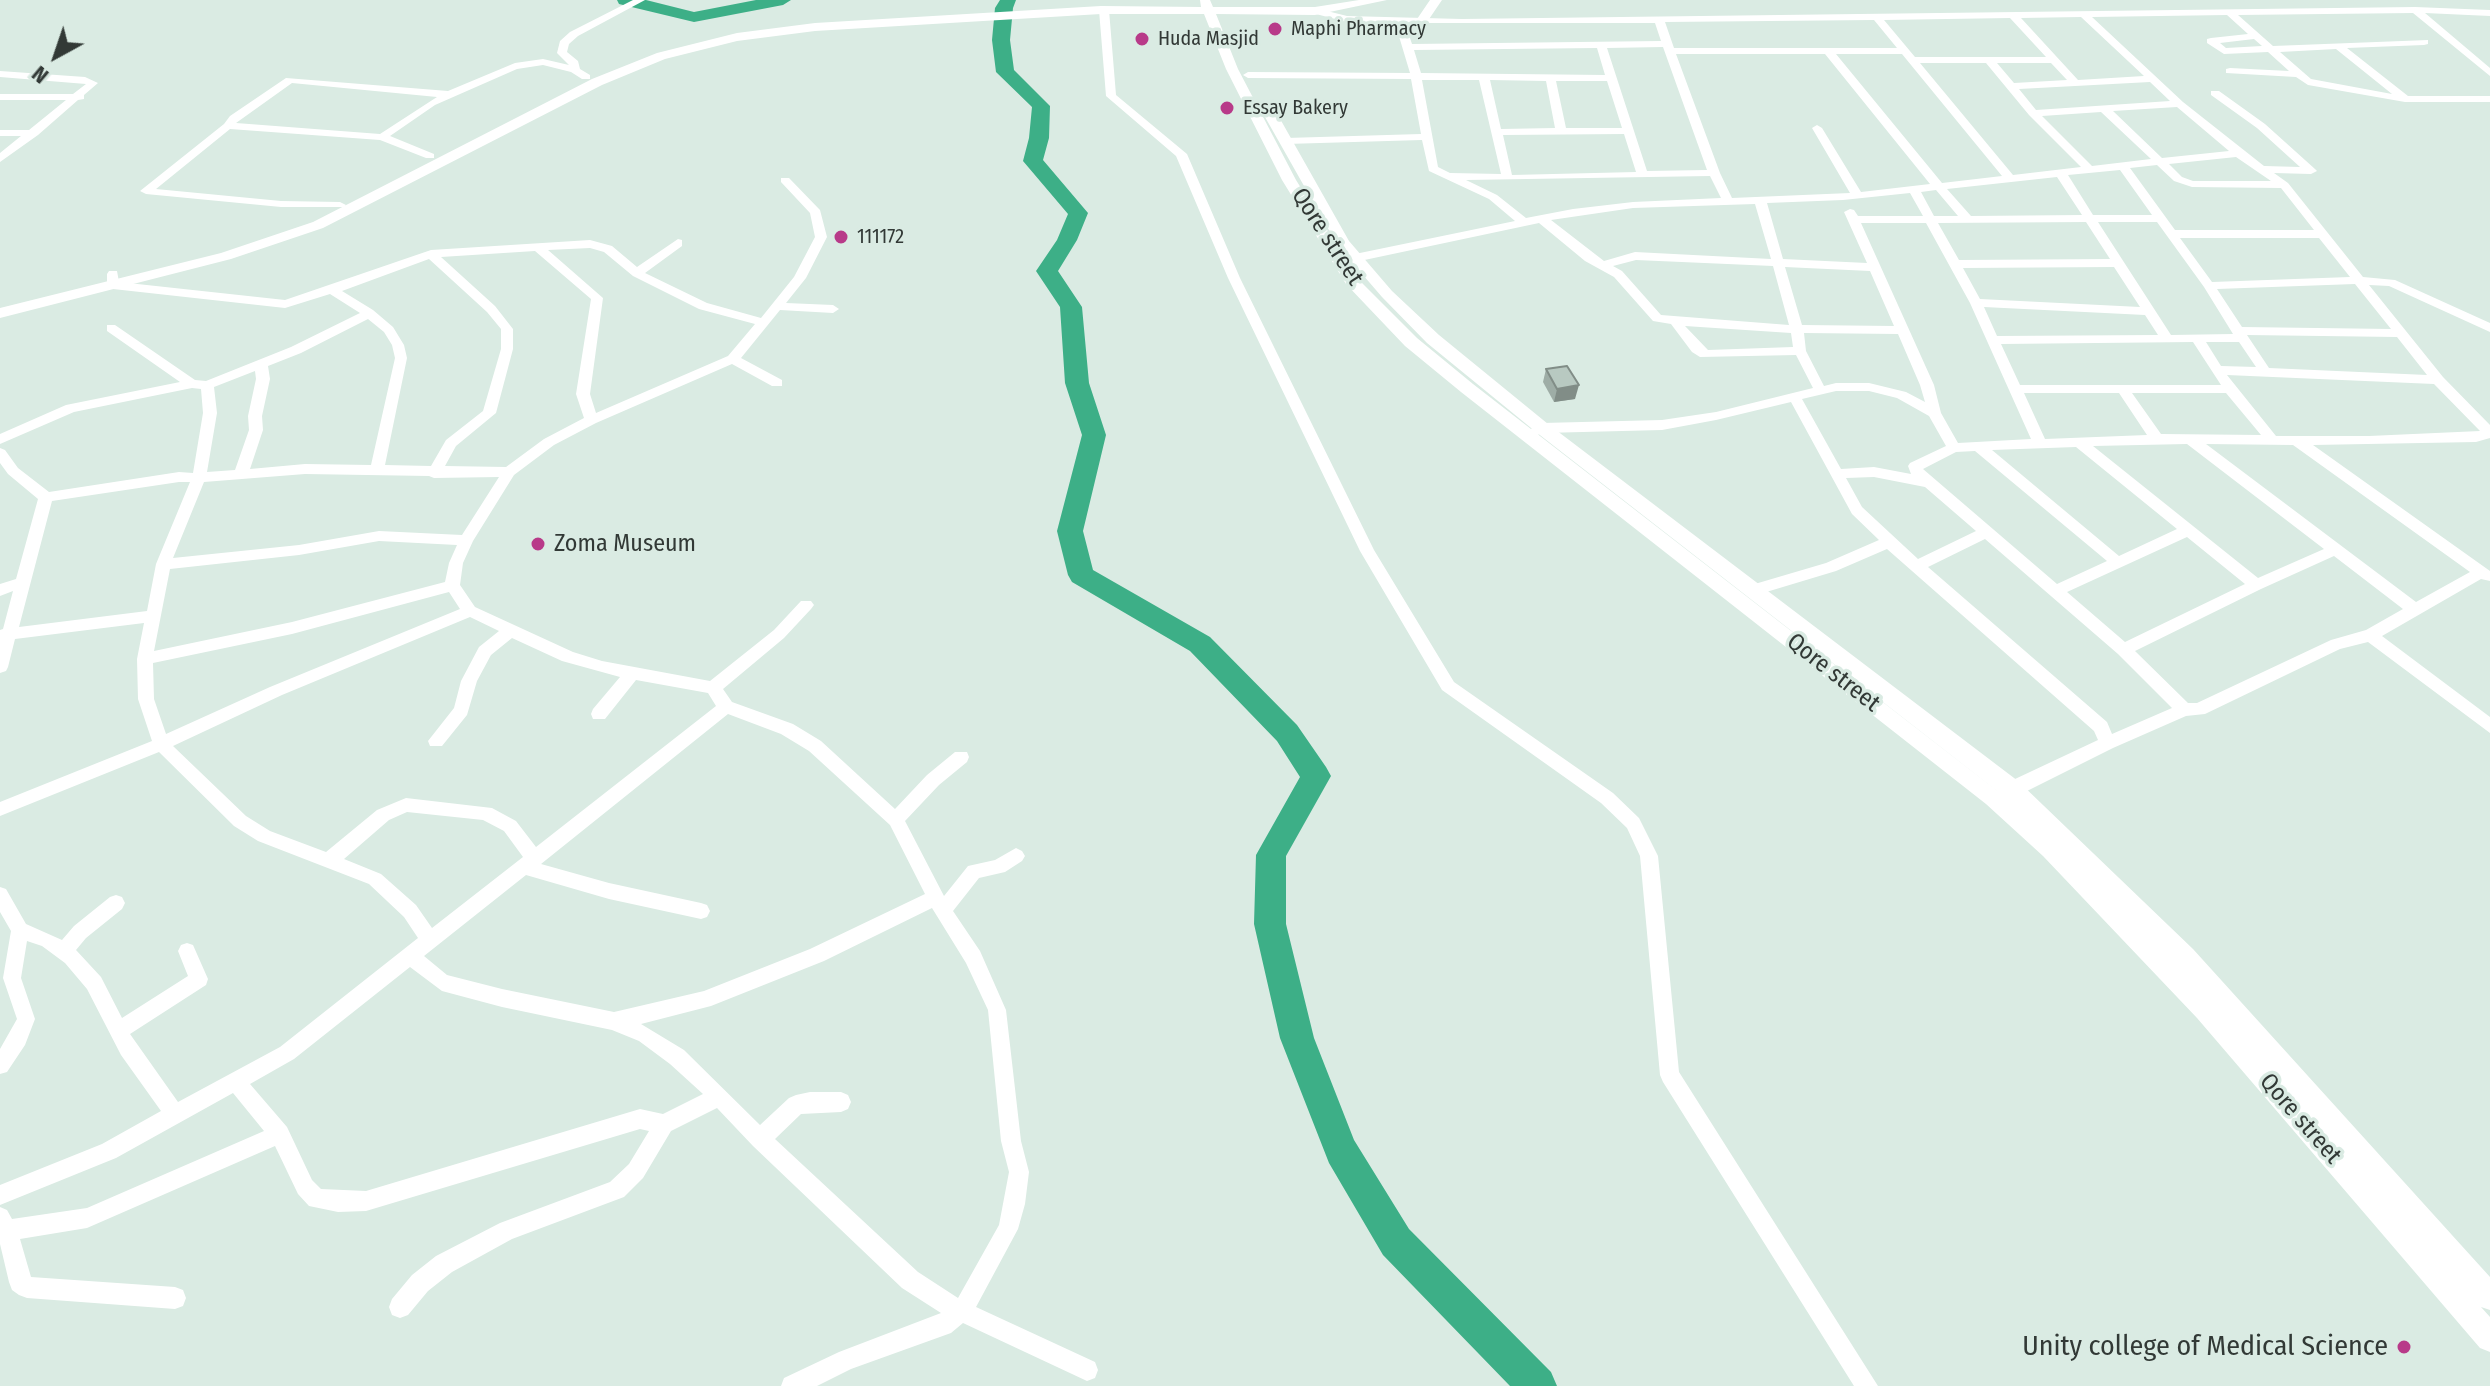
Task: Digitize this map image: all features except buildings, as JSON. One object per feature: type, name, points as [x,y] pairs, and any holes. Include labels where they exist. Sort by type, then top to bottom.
[{"type":"main road","points":[[0,302],[226,256],[318,225],[597,82],[661,56],[737,37],[780,30],[1163,0],[1220,17],[1260,11]]},
{"type":"main road","points":[[1220,17],[1280,4],[1334,0]]},
{"type":"main road","points":[[1042,8],[1184,9],[1220,17],[1260,11],[1315,11],[1381,0]]},
{"type":"main road","points":[[1421,22],[1436,0]]},
{"type":"main road","points":[[0,313],[231,245],[340,205],[580,73],[644,53],[725,31],[803,20],[969,14]]},
{"type":"main road","name":"Qore street","points":[[1220,17],[1248,75],[1331,226],[1346,258],[1351,281],[1411,342],[1753,590],[2002,793],[2185,956],[2490,1297]]},
{"type":"main road","name":"Qore street","points":[[1220,17],[1232,69],[1289,180],[1346,258]]},
{"type":"main road","name":"Qore street","points":[[1533,431],[2002,793],[2195,999],[2490,1338]]},
{"type":"street","points":[[580,73],[562,53],[564,43],[574,34],[640,0]]},
{"type":"street","points":[[2139,13],[2143,0]]},
{"type":"street","points":[[2184,12],[2220,0]]},
{"type":"street","points":[[2343,11],[2369,0]]},
{"type":"street","points":[[1104,10],[1111,96],[1181,154],[1234,278],[1367,551],[1448,686],[1607,798],[1633,823],[1649,856],[1670,1075],[1867,1386]]},
{"type":"street","points":[[1315,11],[1347,19],[1400,22],[1658,18],[1754,13],[1876,16],[2415,10],[2490,13]]},
{"type":"street","points":[[2415,10],[2490,73]]},
{"type":"street","points":[[2230,13],[2296,74],[2319,86],[2405,99],[2490,99]]},
{"type":"street","points":[[2083,14],[2179,104],[2238,153],[2284,185],[2438,380],[2489,433],[2476,437],[2157,439],[1978,446],[1954,448],[1915,466],[1916,471],[1929,483],[2124,650],[2184,710]]},
{"type":"street","points":[[2013,15],[2074,82]]},
{"type":"street","points":[[1876,16],[2011,179]]},
{"type":"street","points":[[1658,18],[1714,173],[1728,201]]},
{"type":"street","points":[[1400,22],[1415,77],[1433,169],[1493,197],[1523,222]]},
{"type":"street","points":[[2255,36],[2211,41],[2224,51],[2424,42]]},
{"type":"street","points":[[1408,47],[1601,46],[1904,51]]},
{"type":"street","points":[[1601,46],[1643,175]]},
{"type":"street","points":[[2338,46],[2405,99]]},
{"type":"street","points":[[1829,52],[1895,136],[1968,220]]},
{"type":"street","points":[[1913,60],[2053,60]]},
{"type":"street","points":[[1990,61],[2033,113],[2090,170]]},
{"type":"street","points":[[382,137],[431,103],[529,63],[543,62],[580,73]]},
{"type":"street","points":[[2230,71],[2296,74]]},
{"type":"street","points":[[0,74],[93,83],[80,97],[0,159]]},
{"type":"street","points":[[1248,75],[1610,78]]},
{"type":"street","points":[[1484,77],[1507,178]]},
{"type":"street","points":[[1550,77],[1561,131]]},
{"type":"street","points":[[2012,86],[2154,79]]},
{"type":"street","points":[[340,205],[281,204],[146,191],[234,118],[290,80],[453,95]]},
{"type":"street","points":[[2215,93],[2261,126],[2311,171],[2265,169]]},
{"type":"street","points":[[0,97],[80,97]]},
{"type":"street","points":[[2033,113],[2179,104]]},
{"type":"street","points":[[2104,109],[2178,179],[2192,184],[2284,185]]},
{"type":"street","points":[[228,126],[382,137],[430,156]]},
{"type":"street","points":[[1817,128],[1850,196],[1853,220],[1927,385],[1934,413],[1954,448]]},
{"type":"street","points":[[1496,132],[1629,131]]},
{"type":"street","points":[[0,133],[34,133]]},
{"type":"street","points":[[1286,141],[1426,137]]},
{"type":"street","points":[[1346,258],[1523,222],[1633,205],[1850,196],[2238,153]]},
{"type":"street","points":[[2123,166],[2209,286],[2265,372]]},
{"type":"street","points":[[1446,176],[1507,178],[1714,173]]},
{"type":"street","points":[[2061,174],[2167,339]]},
{"type":"street","points":[[785,180],[816,212],[821,237],[800,278],[733,359],[591,420],[549,442],[509,472],[466,540],[456,563],[452,586],[470,611],[568,657],[602,667],[713,688],[726,707],[787,729],[815,746],[896,820],[939,905],[973,957],[997,1010],[1011,1141],[1019,1172],[1008,1229],[963,1310],[943,1325],[847,1360],[792,1386]]},
{"type":"street","points":[[1913,188],[1995,340],[2040,443]]},
{"type":"street","points":[[1760,200],[1797,329],[1800,351],[1820,390]]},
{"type":"street","points":[[1853,220],[2159,218]]},
{"type":"street","points":[[1542,219],[1589,258],[1605,265],[1631,287],[1657,318],[1797,329],[1903,330]]},
{"type":"street","points":[[2171,234],[2323,234]]},
{"type":"street","points":[[637,273],[678,243]]},
{"type":"street","points":[[113,280],[285,304],[431,254],[600,246],[637,273],[703,306],[762,322]]},
{"type":"street","points":[[537,247],[597,298],[583,394],[591,420]]},
{"type":"street","points":[[431,254],[491,309],[507,329],[507,349],[489,413],[451,443],[434,473]]},
{"type":"street","points":[[1605,265],[1635,256],[1872,267]]},
{"type":"street","points":[[1955,264],[2118,263]]},
{"type":"street","points":[[2209,286],[2356,280],[2404,286],[2490,328]]},
{"type":"street","points":[[332,290],[369,313],[389,330],[401,358],[377,472]]},
{"type":"street","points":[[1976,303],[2148,311]]},
{"type":"street","points":[[777,306],[833,309]]},
{"type":"street","points":[[0,439],[71,408],[200,384],[296,350],[369,313]]},
{"type":"street","points":[[1675,321],[1697,349],[1705,354],[1800,351]]},
{"type":"street","points":[[111,328],[200,384],[210,413],[199,478],[163,564],[151,616],[145,659],[146,699],[161,744],[240,821],[264,836],[375,879],[410,911],[430,940]]},
{"type":"street","points":[[1995,340],[2401,333]]},
{"type":"street","points":[[2196,337],[2230,389],[2272,440]]},
{"type":"street","points":[[733,359],[777,383]]},
{"type":"street","points":[[241,474],[256,430],[255,416],[263,379],[261,363]]},
{"type":"street","points":[[2220,370],[2438,380]]},
{"type":"street","points":[[1533,431],[1662,425],[1836,387],[1869,387],[1901,395],[1934,413]]},
{"type":"street","points":[[2017,389],[2230,389]]},
{"type":"street","points":[[2123,390],[2157,439]]},
{"type":"street","points":[[1795,398],[1857,510],[1889,542],[2101,727],[2107,743]]},
{"type":"street","points":[[2191,440],[2415,610]]},
{"type":"street","points":[[2002,793],[2184,710],[2199,709],[2336,644],[2370,635],[2485,575],[2296,440]]},
{"type":"street","points":[[2079,442],[2256,585]]},
{"type":"street","points":[[1978,446],[2116,561]]},
{"type":"street","points":[[0,453],[7,475],[46,497],[179,477],[305,469],[509,472]]},
{"type":"street","points":[[1836,474],[1874,472],[1929,483]]},
{"type":"street","points":[[0,667],[4,634],[24,582],[46,497]]},
{"type":"street","points":[[2055,591],[2187,531]]},
{"type":"street","points":[[1917,566],[1986,532]]},
{"type":"street","points":[[163,564],[299,550],[379,536],[466,540]]},
{"type":"street","points":[[1753,590],[1831,567],[1889,542]]},
{"type":"street","points":[[2124,650],[2335,550]]},
{"type":"street","points":[[0,590],[24,582]]},
{"type":"street","points":[[145,659],[292,628],[452,586]]},
{"type":"street","points":[[713,688],[779,634],[806,605]]},
{"type":"street","points":[[0,809],[161,744],[276,691],[470,611]]},
{"type":"street","points":[[4,634],[151,616]]},
{"type":"street","points":[[436,741],[461,710],[469,681],[485,651],[511,630]]},
{"type":"street","points":[[2370,635],[2490,726]]},
{"type":"street","points":[[599,714],[633,672]]},
{"type":"street","points":[[0,1195],[109,1151],[287,1053],[726,707]]},
{"type":"street","points":[[896,820],[933,780],[961,757]]},
{"type":"street","points":[[330,860],[383,815],[406,805],[486,813],[510,826],[529,863],[609,891],[701,911]]},
{"type":"street","points":[[614,1021],[704,1000],[939,905],[974,871],[999,867],[1016,856]]},
{"type":"street","points":[[0,895],[20,930],[12,978],[26,1019],[18,1039],[0,1065]]},
{"type":"street","points":[[63,952],[80,932],[116,903]]},
{"type":"street","points":[[20,930],[48,940],[94,983],[119,1031],[175,1114]]},
{"type":"street","points":[[119,1031],[199,979],[187,951]]},
{"type":"street","points":[[411,956],[442,982],[614,1021],[646,1035],[677,1057],[910,1280],[939,1301],[1087,1370]]},
{"type":"street","points":[[236,1082],[280,1134],[305,1187],[316,1199],[366,1201],[640,1119],[664,1124]]},
{"type":"street","points":[[400,1307],[420,1283],[444,1264],[507,1230],[617,1190],[636,1171],[664,1124],[719,1096]]},
{"type":"street","points":[[760,1139],[796,1105],[841,1102]]},
{"type":"street","points":[[175,1298],[27,1287],[20,1282],[3,1224],[87,1218],[280,1134]]},
{"type":"waterway","points":[[625,0],[694,17],[783,0]]},
{"type":"waterway","points":[[1008,0],[1004,8],[1001,40],[1005,72],[1041,106],[1039,138],[1033,161],[1078,213],[1067,240],[1047,271],[1071,307],[1077,383],[1094,435],[1070,531],[1081,575],[1200,644],[1287,733],[1316,776],[1271,855],[1270,924],[1297,1038],[1341,1151],[1396,1242],[1537,1386]]},
{"type":"place","name":"Maphi Pharmacy","points":[[1275,29]]},
{"type":"place","name":"Huda Masjid","points":[[1142,39]]},
{"type":"place","name":"Essay Bakery","points":[[1227,108]]},
{"type":"place","name":"111172","points":[[841,237]]},
{"type":"place","name":"Zoma Museum","points":[[538,544]]},
{"type":"place","name":"Unity college of Medical Science","points":[[2404,1347]]}]
